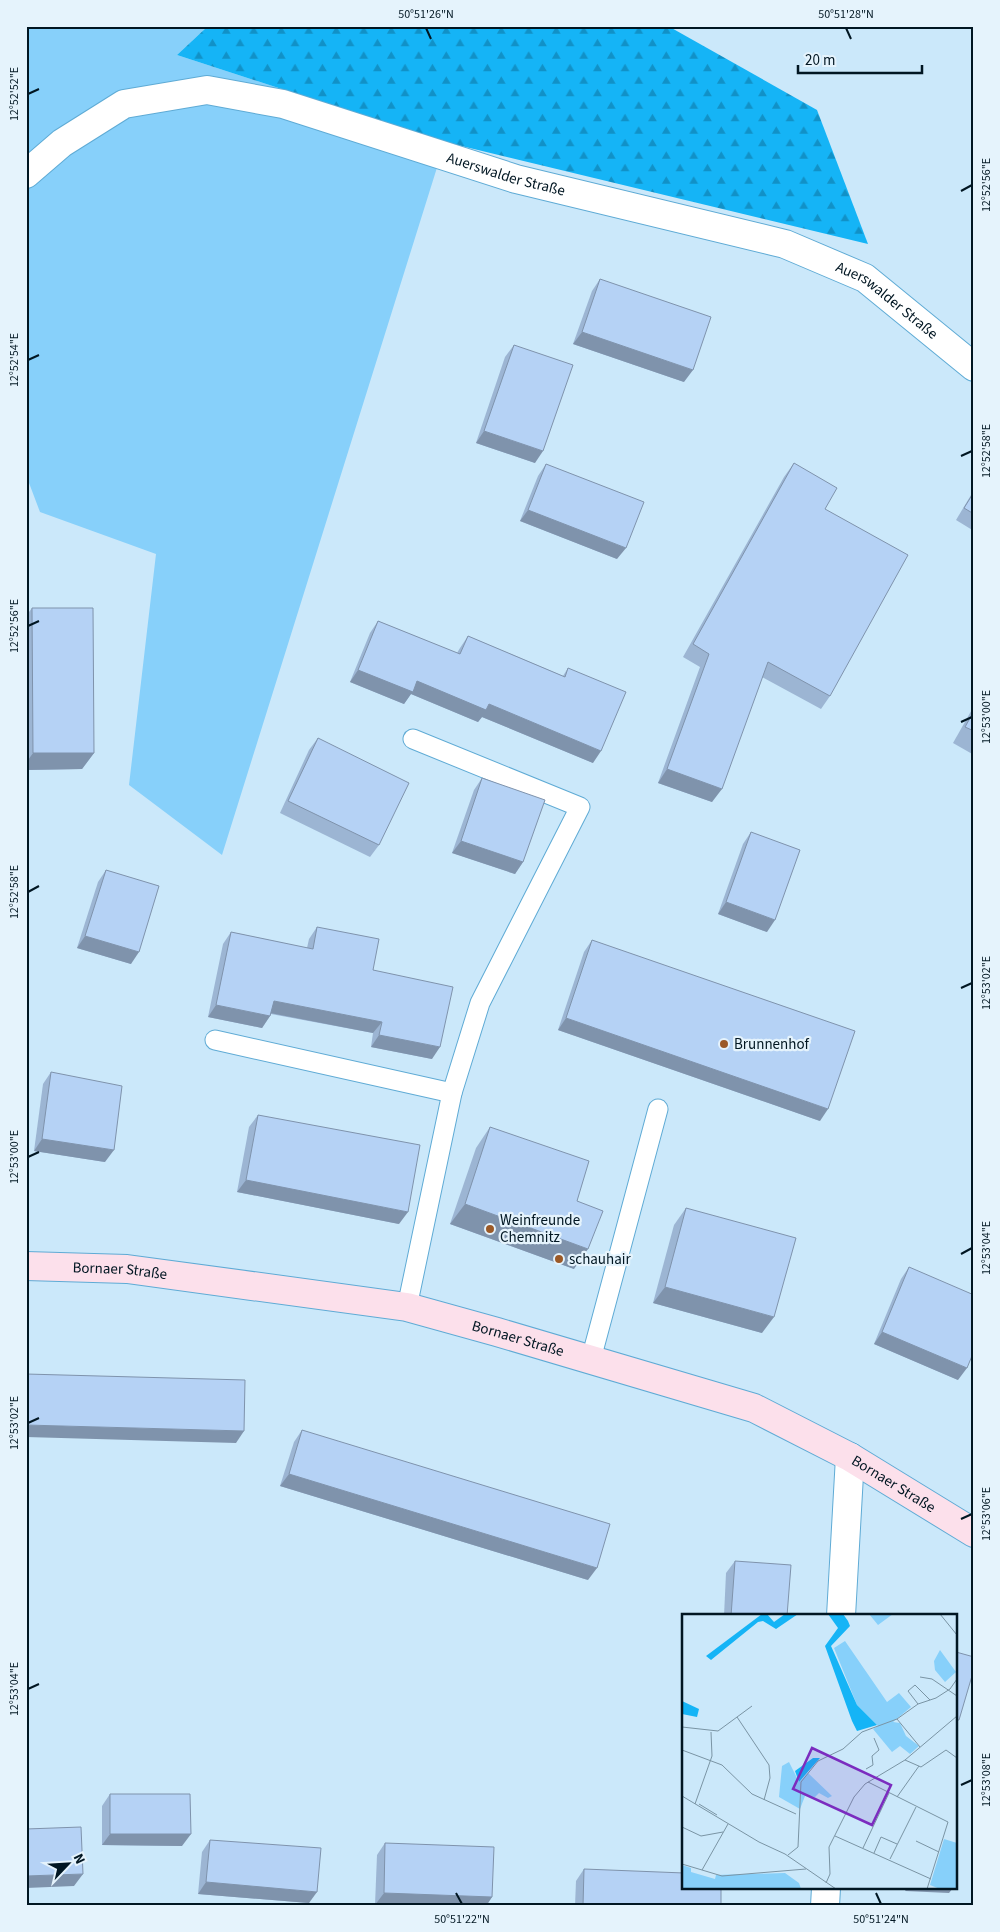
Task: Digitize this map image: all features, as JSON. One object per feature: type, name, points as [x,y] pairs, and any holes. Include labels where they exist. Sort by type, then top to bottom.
[{"type":"main road","name":"Bornaer Straße","points":[[26,1266],[126,1269],[408,1307],[754,1408],[850,1457],[974,1533]]},
{"type":"street","name":"Auerswalder Straße","points":[[26,174],[62,143],[124,104],[207,90],[283,104],[516,179],[785,244],[865,278],[974,367]]},
{"type":"street","points":[[841,1614],[850,1457]]},
{"type":"street","points":[[825,1906],[826,1890]]},
{"type":"lane","points":[[408,1307],[452,1093],[480,1003],[580,807],[413,739]]},
{"type":"lane","points":[[215,1040],[452,1093]]},
{"type":"lane","points":[[591,1360],[658,1109]]},
{"type":"shaded area","points":[[26,26],[208,26],[177,55],[445,142],[222,855],[129,785],[156,554],[40,512],[26,475]]},
{"type":"green space","points":[[208,26],[668,26],[817,110],[868,244],[445,142],[177,55]]},
{"type":"building","points":[[600,279],[711,317],[693,370],[582,332]]},
{"type":"building","points":[[514,345],[573,365],[543,451],[484,431]]},
{"type":"building","points":[[794,463],[837,488],[825,509],[908,555],[830,696],[768,662],[722,789],[667,769],[709,654],[693,644]]},
{"type":"building","points":[[546,464],[644,502],[626,548],[528,510]]},
{"type":"building","points":[[974,492],[974,514],[964,508]]},
{"type":"building","points":[[32,608],[93,608],[94,753],[33,753]]},
{"type":"building","points":[[378,621],[460,654],[468,636],[565,677],[568,668],[626,692],[601,751],[489,704],[486,710],[417,681],[413,692],[358,670]]},
{"type":"building","points":[[974,711],[974,731],[965,727]]},
{"type":"building","points":[[318,738],[409,783],[379,845],[288,801]]},
{"type":"building","points":[[482,778],[545,800],[523,862],[461,841]]},
{"type":"building","points":[[751,832],[800,850],[775,920],[726,902]]},
{"type":"building","points":[[106,870],[159,886],[139,952],[85,936]]},
{"type":"building","points":[[317,927],[379,939],[373,970],[453,987],[440,1047],[379,1035],[382,1022],[274,1001],[270,1016],[216,1005],[231,932],[313,949]]},
{"type":"building","points":[[592,940],[855,1031],[828,1109],[566,1018]]},
{"type":"building","points":[[51,1072],[122,1086],[114,1150],[42,1139]]},
{"type":"building","points":[[258,1115],[420,1145],[408,1212],[246,1180]]},
{"type":"building","points":[[490,1127],[589,1161],[577,1201],[603,1211],[588,1249],[465,1204]]},
{"type":"building","points":[[686,1208],[796,1238],[774,1317],[665,1287]]},
{"type":"building","points":[[909,1267],[974,1295],[974,1351],[967,1368],[882,1332]]},
{"type":"building","points":[[26,1374],[245,1380],[244,1431],[26,1425]]},
{"type":"building","points":[[302,1430],[610,1524],[597,1568],[289,1474]]},
{"type":"building","points":[[735,1561],[791,1565],[787,1614],[731,1614]]},
{"type":"building","points":[[958,1653],[974,1657],[974,1669],[959,1720]]},
{"type":"building","points":[[110,1794],[190,1794],[191,1834],[110,1834]]},
{"type":"building","points":[[81,1827],[83,1874],[26,1876],[26,1829]]},
{"type":"building","points":[[210,1840],[321,1848],[317,1892],[206,1882]]},
{"type":"building","points":[[385,1843],[494,1847],[492,1897],[384,1893]]},
{"type":"building","points":[[584,1869],[682,1873],[682,1890],[721,1890],[721,1906],[583,1906]]},
{"type":"place","name":"Brunnenhof","points":[[724,1044]]},
{"type":"place","name":"Weinfreunde Chemnitz","points":[[490,1229]]},
{"type":"place","name":"schauhair","points":[[559,1259]]}]
